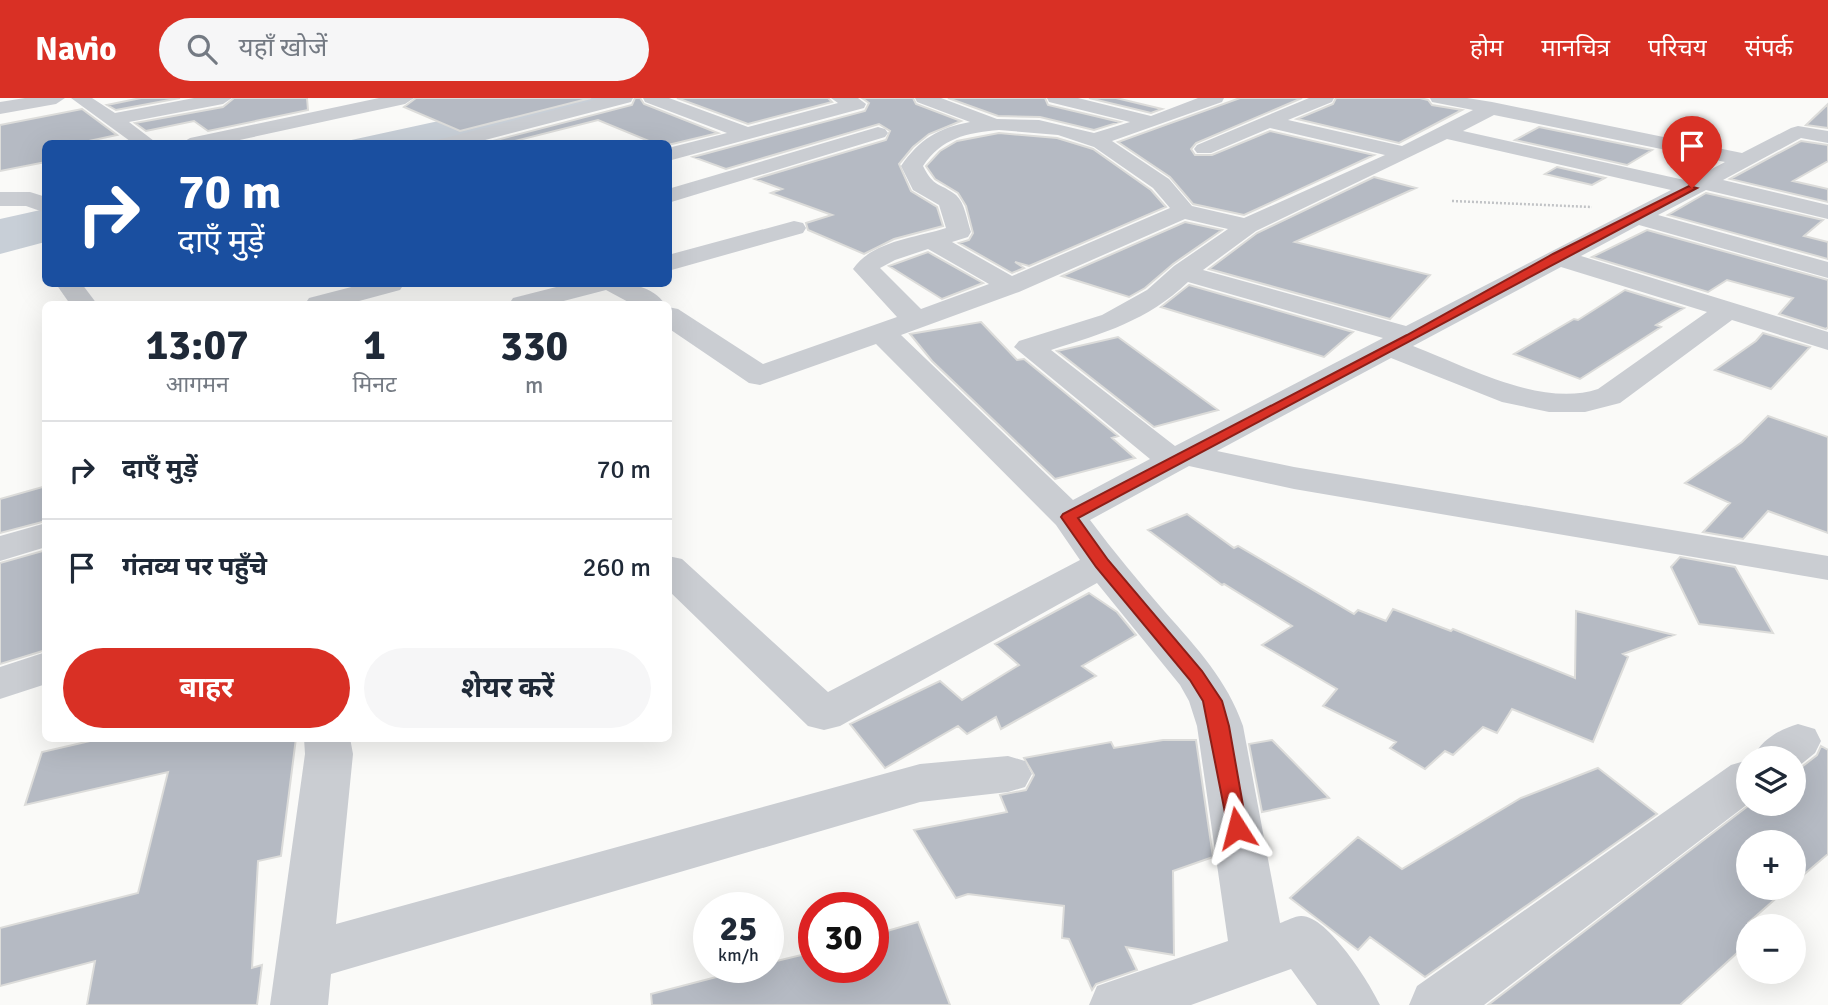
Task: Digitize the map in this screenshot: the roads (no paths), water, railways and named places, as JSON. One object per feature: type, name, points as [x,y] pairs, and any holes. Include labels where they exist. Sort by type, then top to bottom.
[{"type":"street","points":[[0,108],[54,98]]},
{"type":"street","points":[[80,98],[143,140]]},
{"type":"street","points":[[114,119],[223,98]]},
{"type":"street","points":[[209,140],[405,98]]},
{"type":"street","points":[[460,140],[624,98]]},
{"type":"street","points":[[652,98],[748,134]]},
{"type":"street","points":[[672,154],[857,104],[840,98]]},
{"type":"street","points":[[925,98],[991,123]]},
{"type":"street","points":[[1056,98],[1152,122]]},
{"type":"street","points":[[1124,98],[1181,111]]},
{"type":"street","points":[[1094,140],[1215,98]]},
{"type":"street","points":[[1204,149],[1324,98]]},
{"type":"street","points":[[1439,98],[1745,160]]},
{"type":"street","points":[[1492,108],[1405,153],[1247,226],[1183,272],[1157,296],[1112,321],[1028,347],[1180,458],[1828,568]]},
{"type":"street","points":[[1269,122],[1405,153]]},
{"type":"street","points":[[1182,211],[1175,195],[1153,177],[1094,140],[1022,124],[991,123],[940,137],[926,148],[912,166],[921,185],[949,201],[959,232],[870,263],[866,269],[899,326],[997,449],[1069,517],[1102,564],[1196,675],[1212,701],[1220,726],[1258,955]]},
{"type":"street","points":[[1069,517],[1798,131],[1828,137]]},
{"type":"street","points":[[1442,132],[1828,212]]},
{"type":"street","points":[[672,195],[878,133]]},
{"type":"street","points":[[0,183],[24,178]]},
{"type":"street","points":[[0,198],[30,199],[42,205]]},
{"type":"street","points":[[672,317],[760,376],[1010,286],[1182,211],[1247,226]]},
{"type":"street","points":[[1637,217],[1828,270]]},
{"type":"street","points":[[672,262],[794,228]]},
{"type":"street","points":[[930,241],[961,256],[1010,286]]},
{"type":"street","points":[[1557,257],[1828,341]]},
{"type":"street","points":[[1183,272],[1401,342],[1513,395],[1530,400],[1577,404],[1595,402],[1609,396],[1728,310]]},
{"type":"street","points":[[329,287],[352,296]]},
{"type":"street","points":[[331,301],[381,287]]},
{"type":"street","points":[[534,301],[586,287]]},
{"type":"street","points":[[620,287],[646,301]]},
{"type":"street","points":[[672,339],[696,331]]},
{"type":"street","points":[[0,549],[42,535]]},
{"type":"street","points":[[672,572],[824,714],[1102,564]]},
{"type":"street","points":[[1,687],[42,669]]},
{"type":"street","points":[[328,742],[329,754],[302,981],[920,783],[1007,774]]},
{"type":"street","points":[[1438,1005],[1736,787]]},
{"type":"street","points":[[1118,1005],[1302,940],[1352,1005]]}]
